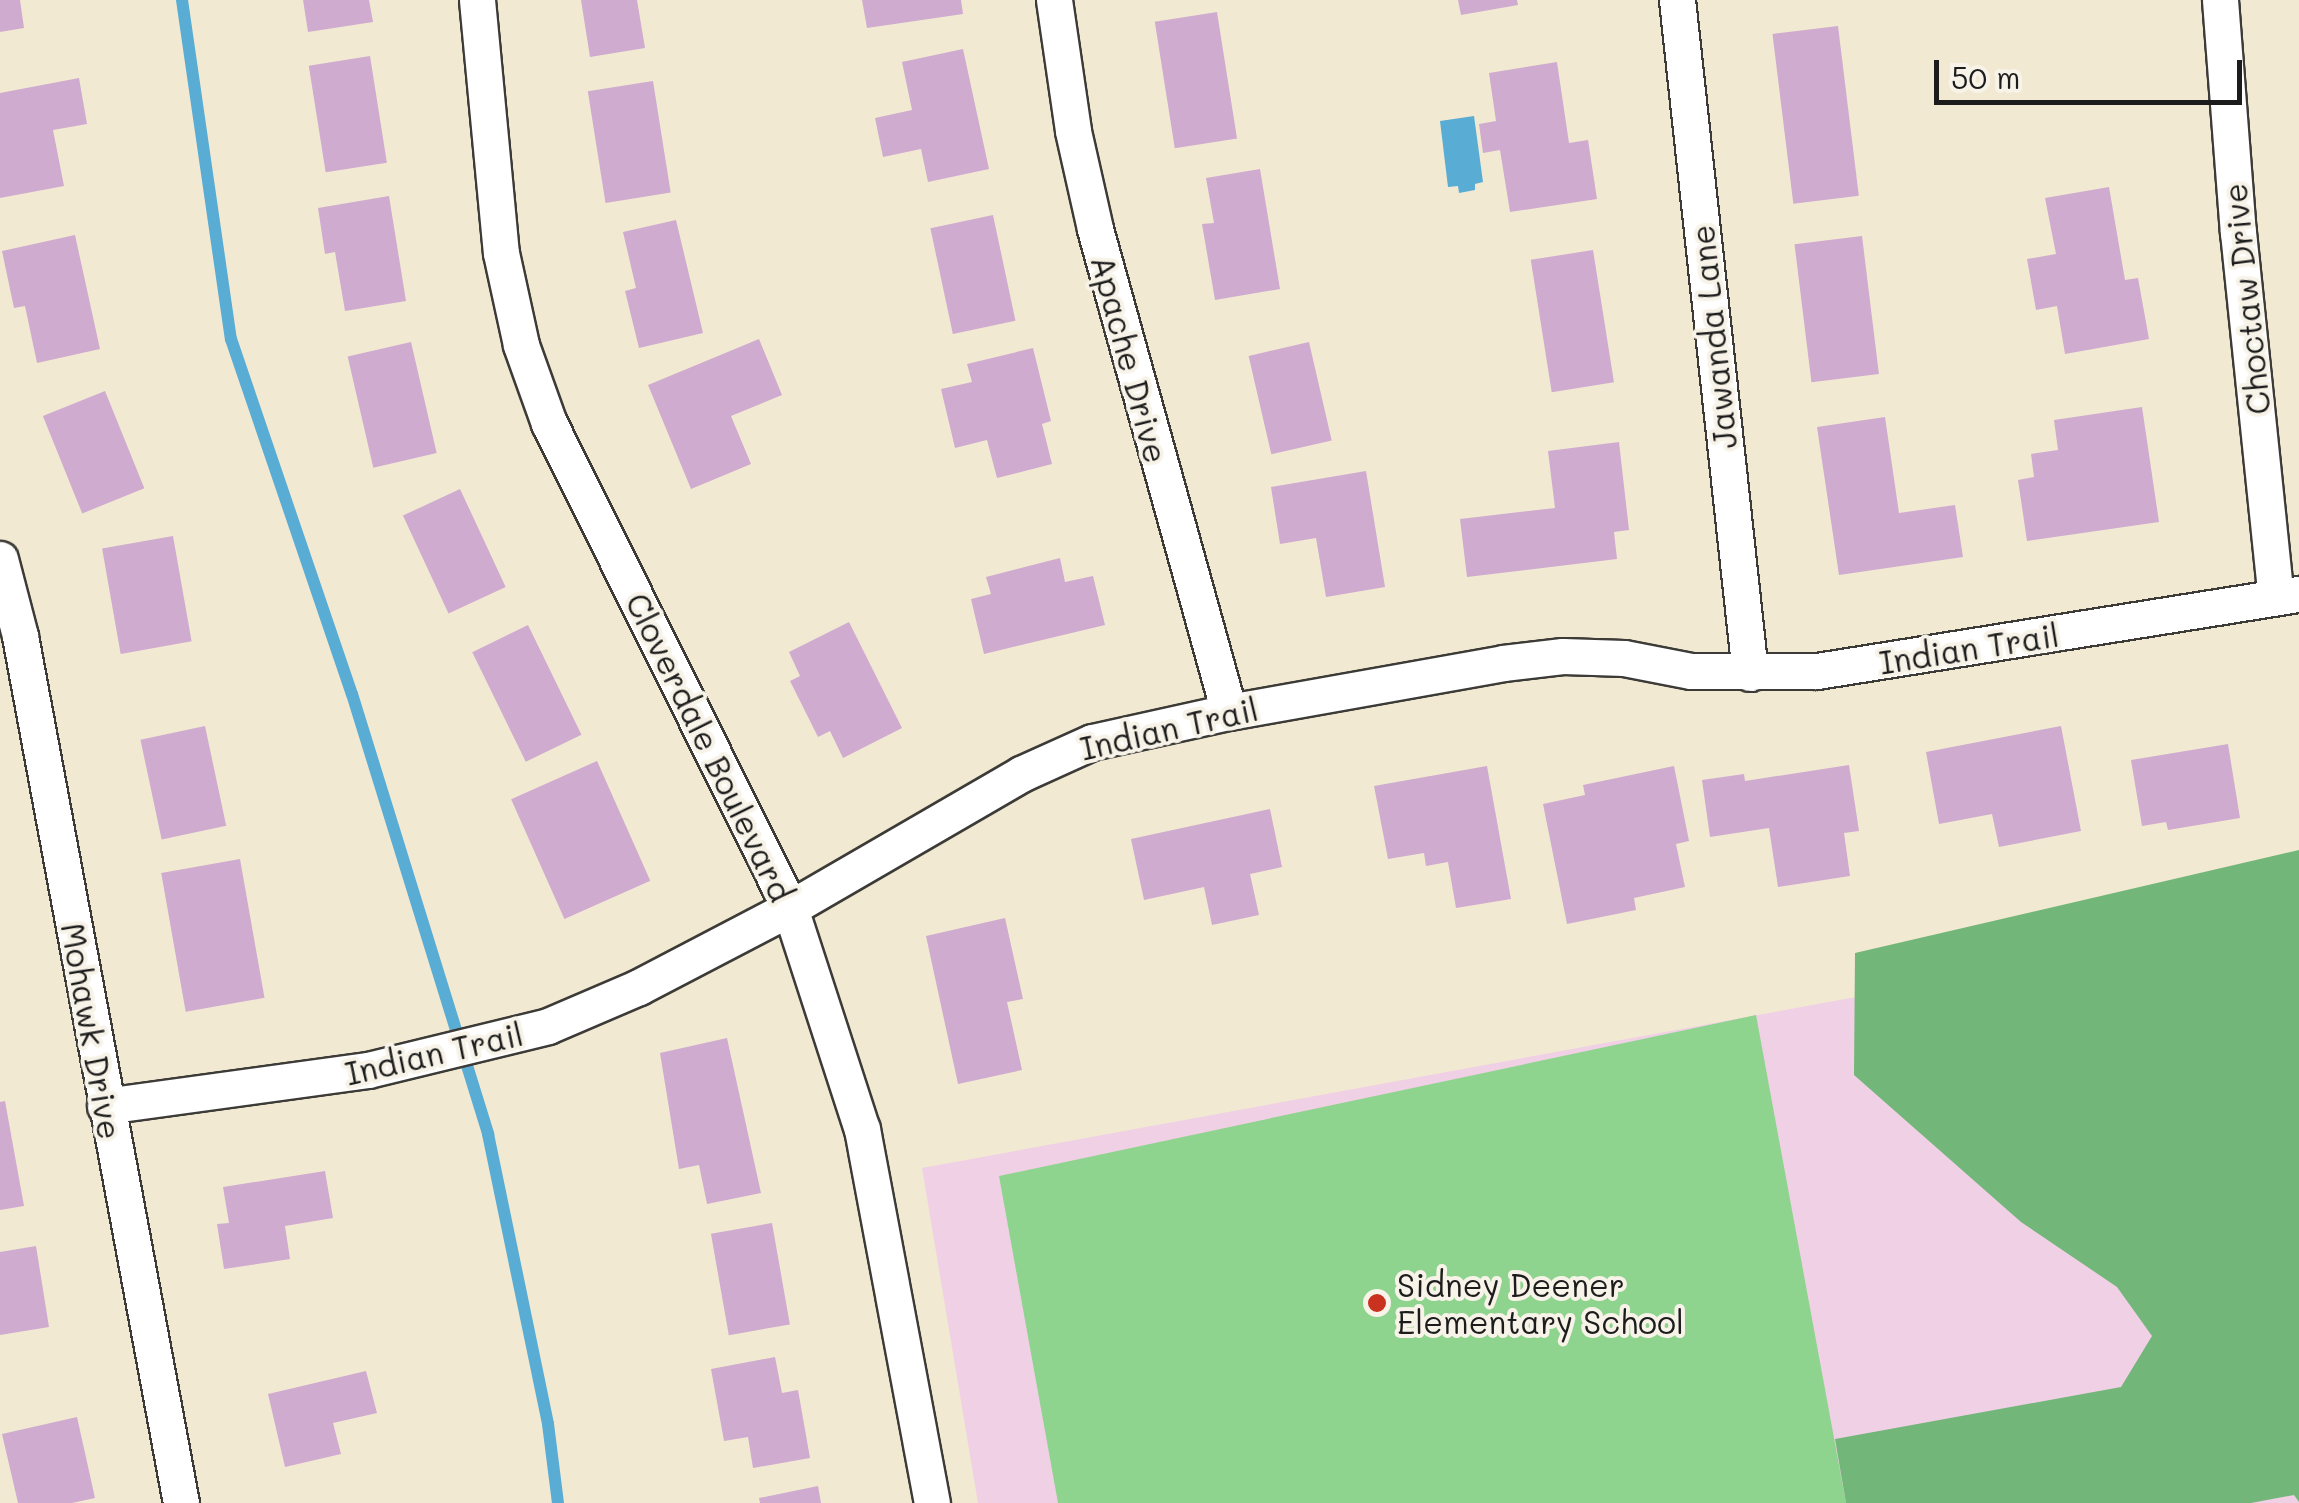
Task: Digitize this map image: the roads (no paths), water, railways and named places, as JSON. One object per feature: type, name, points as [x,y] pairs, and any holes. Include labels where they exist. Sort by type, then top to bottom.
[{"type":"street","name":"Cloverdale Boulevard","points":[[476,0],[501,253],[521,346],[549,423],[790,908],[862,1128],[932,1503]]},
{"type":"street","name":"Apache Drive","points":[[1054,0],[1073,130],[1095,228],[1229,712]]},
{"type":"street","name":"Jawanda Lane","points":[[1677,0],[1750,673]]},
{"type":"street","name":"Choctaw Drive","points":[[2220,0],[2238,232],[2288,595]]},
{"type":"street","name":"Mohawk Drive","points":[[0,559],[24,655],[104,1106],[181,1503]]},
{"type":"street","name":"Indian Trail","points":[[104,1106],[368,1070],[548,1026],[639,988],[790,908],[1055,756],[1092,742],[1229,712],[1563,656],[1624,658],[1691,671],[1750,673],[1870,665],[2288,595]]},
{"type":"water","points":[[1474,116],[1483,182],[1475,184],[1475,190],[1459,193],[1458,186],[1448,187],[1440,121]]},
{"type":"waterway","points":[[182,0],[231,339],[352,694],[488,1134],[548,1424],[558,1503]]},
{"type":"place","name":"Sidney Deener Elementary School","points":[[1377,1303]]}]
